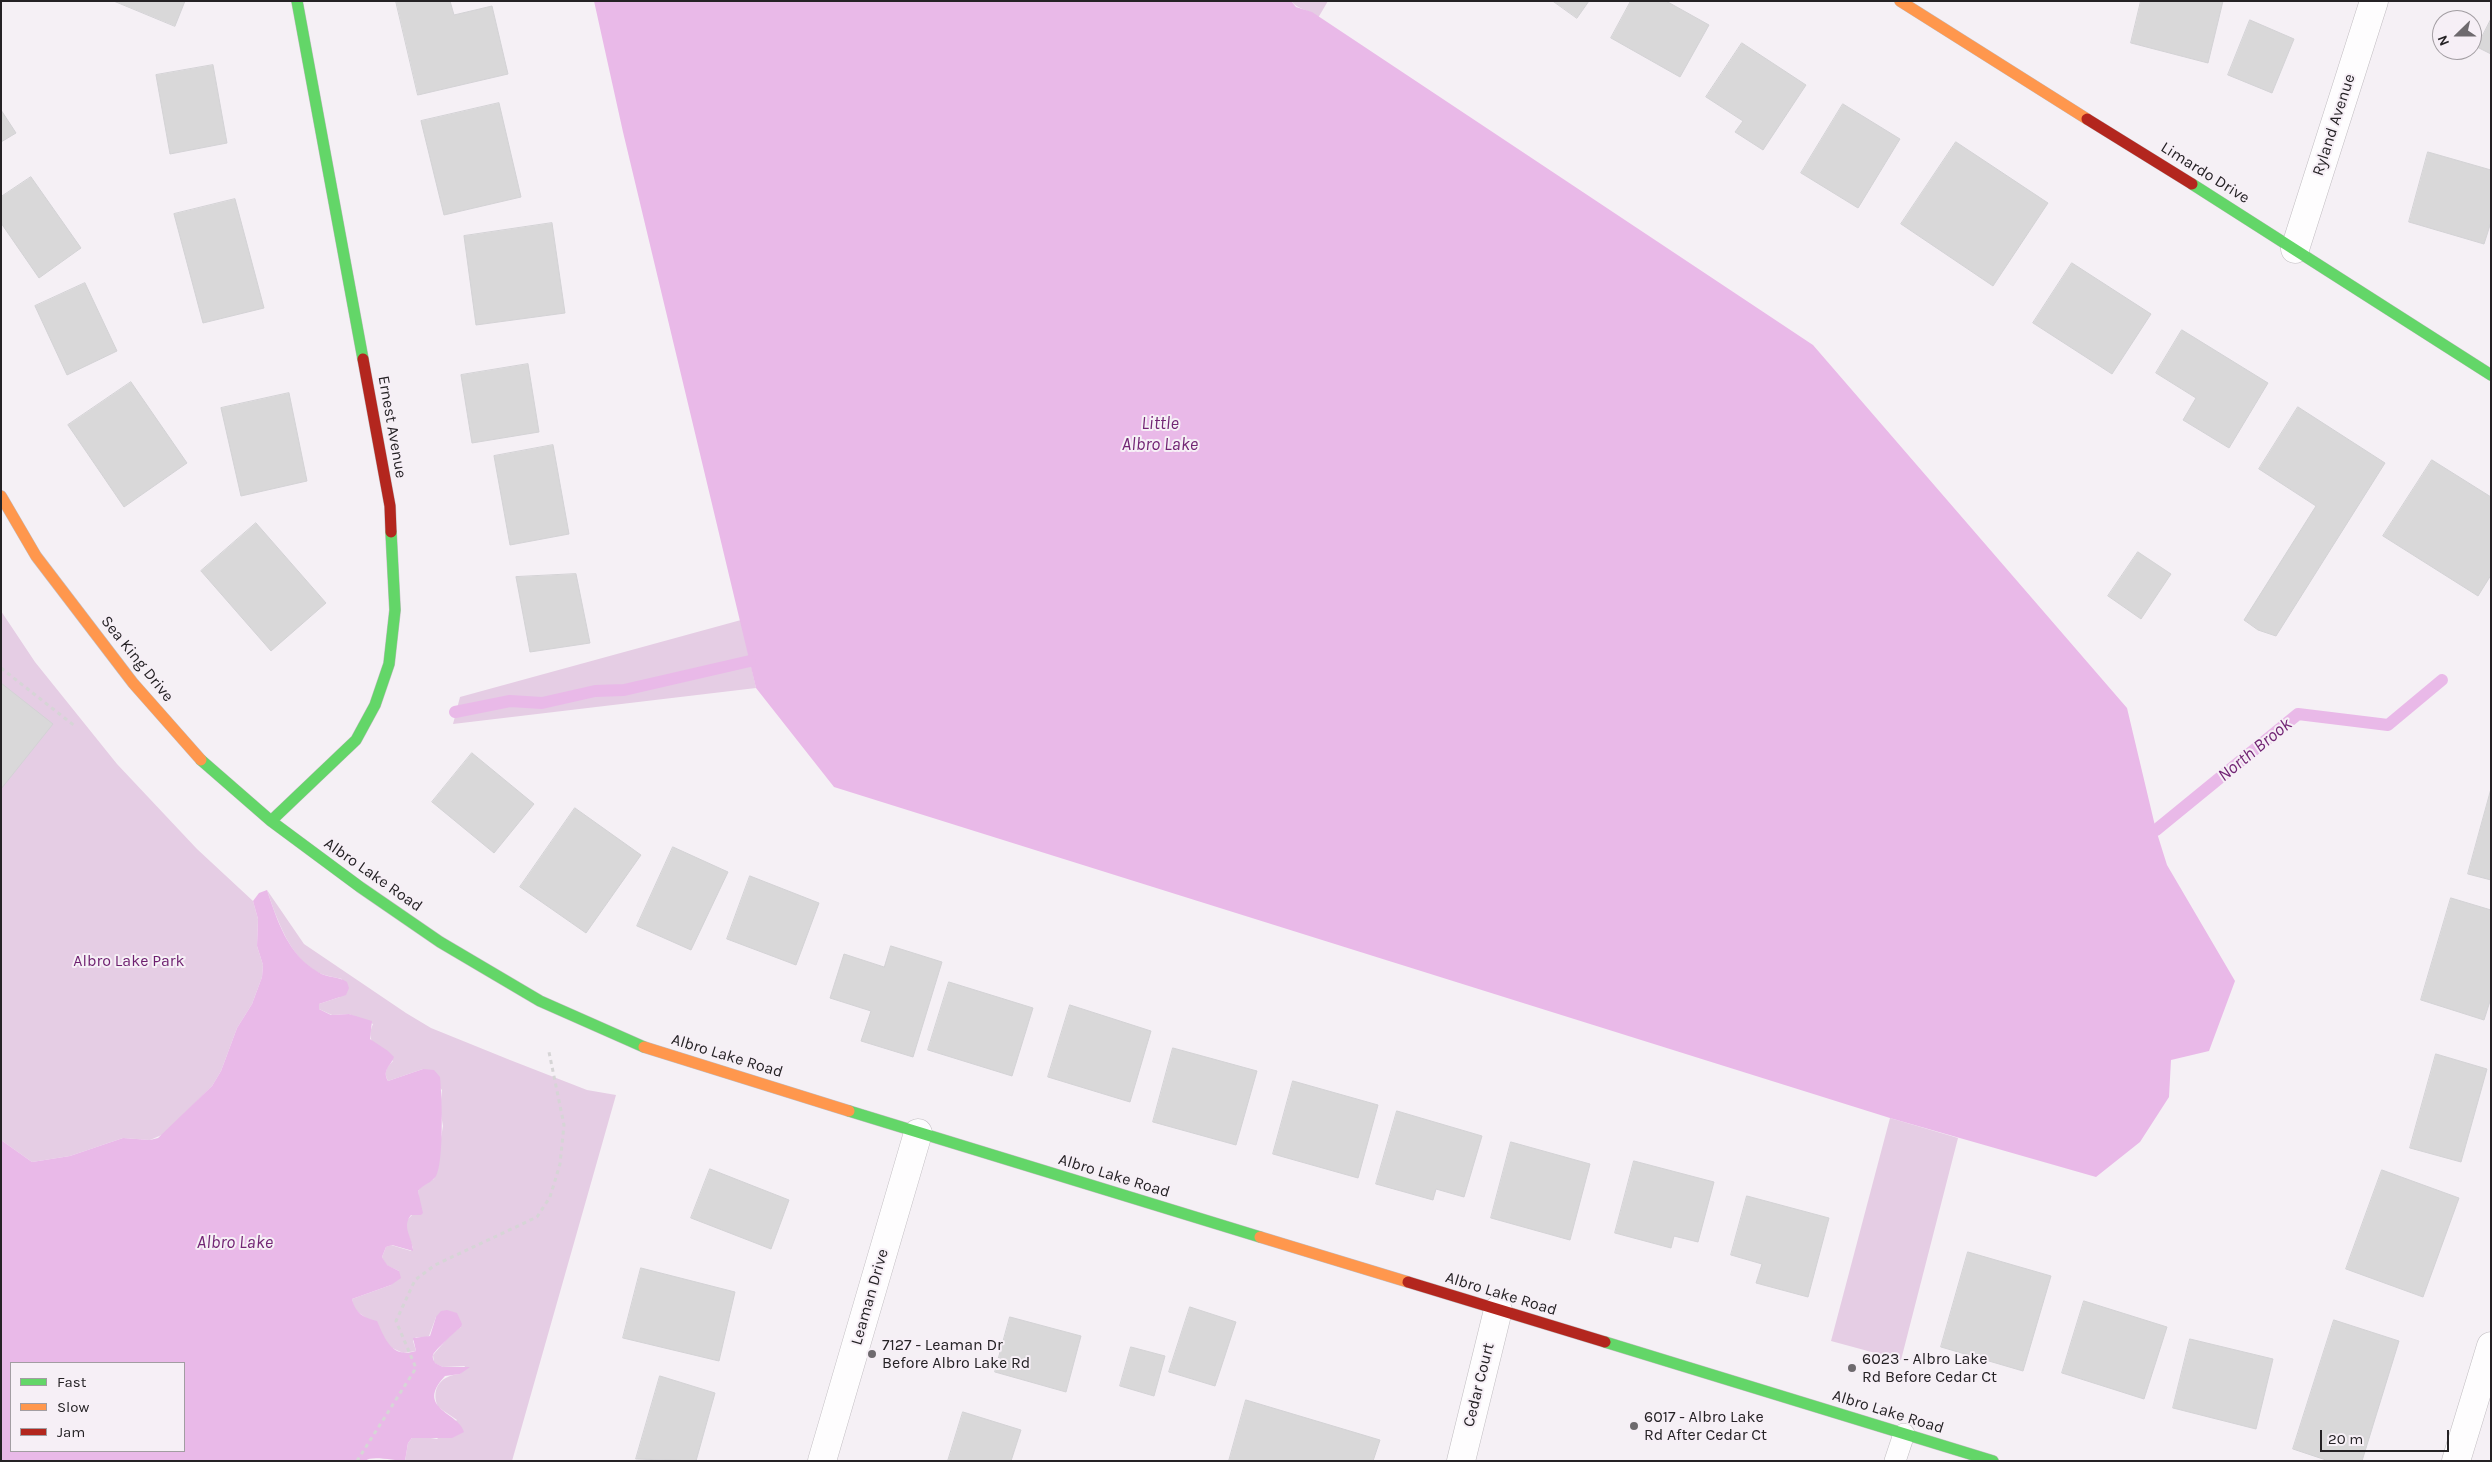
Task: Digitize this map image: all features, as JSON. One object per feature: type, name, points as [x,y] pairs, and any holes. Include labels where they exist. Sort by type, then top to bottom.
[{"type":"street","name":"Ernest Avenue","points":[[271,821],[356,740],[375,705],[389,664],[395,610],[390,506],[297,1]]},
{"type":"street","name":"Limardo Drive","points":[[1900,1],[2295,249],[2491,375]]},
{"type":"street","name":"Ryland Avenue","points":[[2295,249],[2374,1]]},
{"type":"street","name":"Sea King Drive","points":[[1,496],[36,556],[133,683],[200,759],[271,821]]},
{"type":"street","name":"Albro Lake Road","points":[[271,821],[360,887],[432,936],[540,1000],[634,1044],[918,1133],[1994,1461]]},
{"type":"street","name":"Leaman Drive","points":[[822,1461],[918,1133]]},
{"type":"street","name":"Cedar Court","points":[[1461,1461],[1498,1310]]},
{"type":"street","points":[[2456,1461],[2491,1346]]},
{"type":"lane","points":[[1895,1461],[1904,1434]]},
{"type":"path","points":[[1,668],[76,726]]},
{"type":"path","points":[[357,1461],[416,1368],[396,1321],[415,1280],[435,1265],[537,1217],[550,1197],[560,1164],[564,1124],[549,1052]]},
{"type":"green space","points":[[1291,1],[1328,1],[1318,18]]},
{"type":"green space","name":"Albro Lake Park","points":[[1,611],[35,662],[117,764],[197,849],[253,901],[258,919],[257,946],[263,965],[262,977],[252,1004],[237,1028],[221,1071],[212,1086],[164,1134],[150,1140],[123,1138],[70,1156],[32,1162],[1,1140]]},
{"type":"green space","points":[[741,620],[756,688],[453,724],[460,697]]},
{"type":"green space","points":[[267,890],[304,944],[431,1028],[587,1090],[616,1095],[512,1461],[405,1461],[408,1443],[412,1438],[419,1436],[437,1439],[457,1420],[438,1407],[436,1394],[439,1384],[443,1380],[460,1374],[465,1366],[443,1367],[434,1363],[433,1355],[452,1333],[461,1327],[436,1317],[429,1336],[425,1338],[416,1337],[413,1341],[416,1351],[403,1353],[388,1346],[366,1318],[354,1309],[352,1299],[391,1285],[399,1271],[386,1265],[382,1257],[386,1247],[391,1245],[411,1251],[413,1248],[406,1229],[407,1220],[413,1214],[421,1215],[418,1191],[422,1185],[434,1179],[443,1126],[440,1109],[442,1090],[423,1069],[388,1081],[386,1070],[393,1061],[374,1045],[370,1036],[373,1024],[349,1014],[332,1015],[319,1009],[319,1004],[340,997],[342,979],[319,973],[300,959],[280,925]]},
{"type":"green space","points":[[1890,1118],[1958,1138],[1901,1360],[1831,1341]]},
{"type":"water","name":"Little Albro Lake","points":[[594,1],[1291,1],[1296,7],[1312,12],[1813,345],[2127,708],[2156,830],[2167,865],[2235,981],[2209,1051],[2171,1060],[2169,1097],[2140,1142],[2096,1177],[1890,1118],[834,787],[756,688],[623,132]]},
{"type":"water","name":"Albro Lake","points":[[267,890],[285,936],[299,956],[321,974],[347,982],[349,988],[346,995],[319,1004],[319,1009],[331,1015],[349,1014],[372,1021],[370,1039],[394,1057],[386,1071],[388,1081],[423,1069],[434,1070],[440,1077],[442,1128],[439,1169],[436,1176],[418,1191],[423,1213],[421,1215],[411,1215],[408,1219],[407,1228],[413,1251],[392,1245],[386,1247],[382,1257],[387,1265],[399,1271],[401,1278],[391,1285],[352,1299],[358,1311],[364,1316],[377,1321],[387,1341],[395,1350],[408,1353],[416,1351],[413,1338],[430,1336],[436,1317],[441,1311],[447,1310],[457,1313],[462,1324],[461,1327],[437,1349],[433,1358],[435,1363],[443,1367],[470,1367],[460,1374],[445,1376],[437,1387],[434,1396],[436,1403],[441,1409],[455,1419],[464,1432],[452,1438],[412,1438],[408,1443],[405,1461],[373,1458],[365,1461],[1,1461],[1,1140],[32,1162],[70,1156],[123,1138],[150,1140],[158,1138],[212,1086],[221,1071],[237,1028],[252,1004],[262,977],[263,965],[257,946],[258,919],[253,901],[259,893]]},
{"type":"building","points":[[114,1],[185,1],[175,26]]},
{"type":"building","points":[[396,1],[450,1],[454,15],[492,6],[508,74],[418,95]]},
{"type":"building","points":[[1553,1],[1589,1],[1577,18]]},
{"type":"building","points":[[1631,1],[1666,1],[1709,25],[1680,77],[1611,38]]},
{"type":"building","points":[[2141,1],[2223,1],[2208,63],[2131,43]]},
{"type":"building","points":[[2491,19],[2491,54],[2482,50],[2482,37]]},
{"type":"building","points":[[2250,20],[2294,39],[2272,93],[2228,75]]},
{"type":"building","points":[[1742,43],[1806,85],[1763,150],[1735,132],[1743,121],[1706,97]]},
{"type":"building","points":[[213,65],[227,143],[170,154],[156,75]]},
{"type":"building","points":[[499,103],[521,197],[444,215],[421,121]]},
{"type":"building","points":[[1843,104],[1900,139],[1858,208],[1801,173]]},
{"type":"building","points":[[1,110],[16,133],[1,142]]},
{"type":"building","points":[[1956,142],[2048,203],[1993,286],[1901,224]]},
{"type":"building","points":[[2428,152],[2491,170],[2491,222],[2484,244],[2409,222]]},
{"type":"building","points":[[31,177],[81,248],[39,278],[1,223],[1,197]]},
{"type":"building","points":[[235,199],[264,308],[203,323],[174,214]]},
{"type":"building","points":[[552,223],[565,313],[476,325],[464,236]]},
{"type":"building","points":[[2072,263],[2151,314],[2112,374],[2033,323]]},
{"type":"building","points":[[85,283],[117,351],[67,375],[35,306]]},
{"type":"building","points":[[2182,330],[2268,383],[2229,448],[2183,420],[2196,398],[2156,373]]},
{"type":"building","points":[[528,364],[539,432],[472,443],[461,375]]},
{"type":"building","points":[[131,382],[187,463],[124,507],[68,425]]},
{"type":"building","points":[[289,393],[307,481],[241,496],[221,408]]},
{"type":"building","points":[[2298,407],[2385,463],[2276,636],[2258,630],[2244,620],[2316,506],[2259,469]]},
{"type":"building","points":[[553,445],[569,534],[510,545],[494,456]]},
{"type":"building","points":[[2432,460],[2491,497],[2491,575],[2478,596],[2383,536]]},
{"type":"building","points":[[256,523],[326,603],[271,651],[201,571]]},
{"type":"building","points":[[2138,552],[2171,574],[2141,619],[2108,596]]},
{"type":"building","points":[[576,574],[590,643],[530,652],[516,577]]},
{"type":"building","points":[[1,683],[53,724],[1,789]]},
{"type":"building","points":[[472,753],[534,804],[494,853],[432,802]]},
{"type":"building","points":[[2491,789],[2491,880],[2468,874]]},
{"type":"building","points":[[575,808],[641,855],[586,933],[520,887]]},
{"type":"building","points":[[673,847],[728,872],[691,950],[637,926]]},
{"type":"building","points":[[750,876],[819,903],[796,965],[727,939]]},
{"type":"building","points":[[2451,898],[2491,910],[2491,998],[2484,1020],[2421,1000]]},
{"type":"building","points":[[891,946],[942,962],[913,1057],[861,1041],[871,1011],[830,998],[844,954],[884,967]]},
{"type":"building","points":[[949,982],[1033,1008],[1012,1076],[928,1050]]},
{"type":"building","points":[[1070,1005],[1151,1031],[1130,1102],[1048,1077]]},
{"type":"building","points":[[1173,1048],[1257,1071],[1236,1145],[1153,1122]]},
{"type":"building","points":[[2436,1054],[2487,1069],[2461,1162],[2410,1148]]},
{"type":"building","points":[[1293,1081],[1378,1105],[1358,1178],[1273,1154]]},
{"type":"building","points":[[1397,1111],[1482,1136],[1464,1197],[1436,1189],[1433,1200],[1376,1184]]},
{"type":"building","points":[[1511,1142],[1590,1164],[1570,1240],[1491,1218]]},
{"type":"building","points":[[1634,1161],[1714,1182],[1698,1242],[1674,1236],[1671,1248],[1615,1233]]},
{"type":"building","points":[[710,1169],[789,1200],[771,1249],[691,1218]]},
{"type":"building","points":[[2382,1170],[2459,1198],[2423,1297],[2346,1269]]},
{"type":"building","points":[[1747,1196],[1829,1218],[1808,1297],[1756,1283],[1762,1264],[1731,1255]]},
{"type":"building","points":[[1968,1252],[2051,1276],[2023,1371],[1941,1347]]},
{"type":"building","points":[[641,1268],[735,1292],[719,1361],[623,1338]]},
{"type":"building","points":[[2084,1301],[2167,1327],[2144,1399],[2062,1373]]},
{"type":"building","points":[[1190,1307],[1236,1322],[1215,1386],[1169,1372]]},
{"type":"building","points":[[1010,1317],[1081,1336],[1066,1392],[995,1372]]},
{"type":"building","points":[[2334,1320],[2399,1341],[2362,1461],[2329,1461],[2293,1449]]},
{"type":"building","points":[[2190,1339],[2273,1359],[2256,1429],[2173,1408]]},
{"type":"building","points":[[1131,1347],[1165,1356],[1154,1396],[1120,1386]]},
{"type":"building","points":[[660,1376],[715,1393],[696,1461],[636,1459]]},
{"type":"building","points":[[1246,1400],[1380,1440],[1373,1461],[1229,1461]]},
{"type":"building","points":[[963,1412],[1021,1430],[1011,1461],[948,1461]]},
{"type":"waterway","points":[[455,712],[510,701],[542,703],[595,691],[624,690],[750,661]]},
{"type":"waterway","name":"North Brook","points":[[2156,830],[2298,714],[2388,725],[2442,680]]},
{"type":"traffic: fast","points":[[297,1],[363,359]]},
{"type":"traffic: fast","points":[[2192,184],[2491,375]]},
{"type":"traffic: fast","points":[[271,821],[356,740],[375,705],[389,664],[395,610],[391,532]]},
{"type":"traffic: fast","points":[[201,760],[271,821],[360,887],[440,942],[540,1001],[644,1047]]},
{"type":"traffic: fast","points":[[849,1111],[1260,1237]]},
{"type":"traffic: fast","points":[[1605,1342],[1993,1461]]},
{"type":"traffic: slow","points":[[1900,1],[2087,119]]},
{"type":"traffic: slow","points":[[1,496],[36,556],[133,683],[201,760]]},
{"type":"traffic: slow","points":[[644,1047],[849,1111]]},
{"type":"traffic: slow","points":[[1260,1237],[1408,1282]]},
{"type":"traffic: jam","points":[[2087,119],[2192,184]]},
{"type":"traffic: jam","points":[[363,359],[390,506],[391,532]]},
{"type":"traffic: jam","points":[[1408,1282],[1605,1342]]},
{"type":"place","name":"7127 - Leaman Dr Before Albro Lake Rd","points":[[872,1354]]},
{"type":"place","name":"6023 - Albro Lake Rd Before Cedar Ct","points":[[1852,1368]]},
{"type":"place","name":"6017 - Albro Lake Rd After Cedar Ct","points":[[1634,1426]]}]
